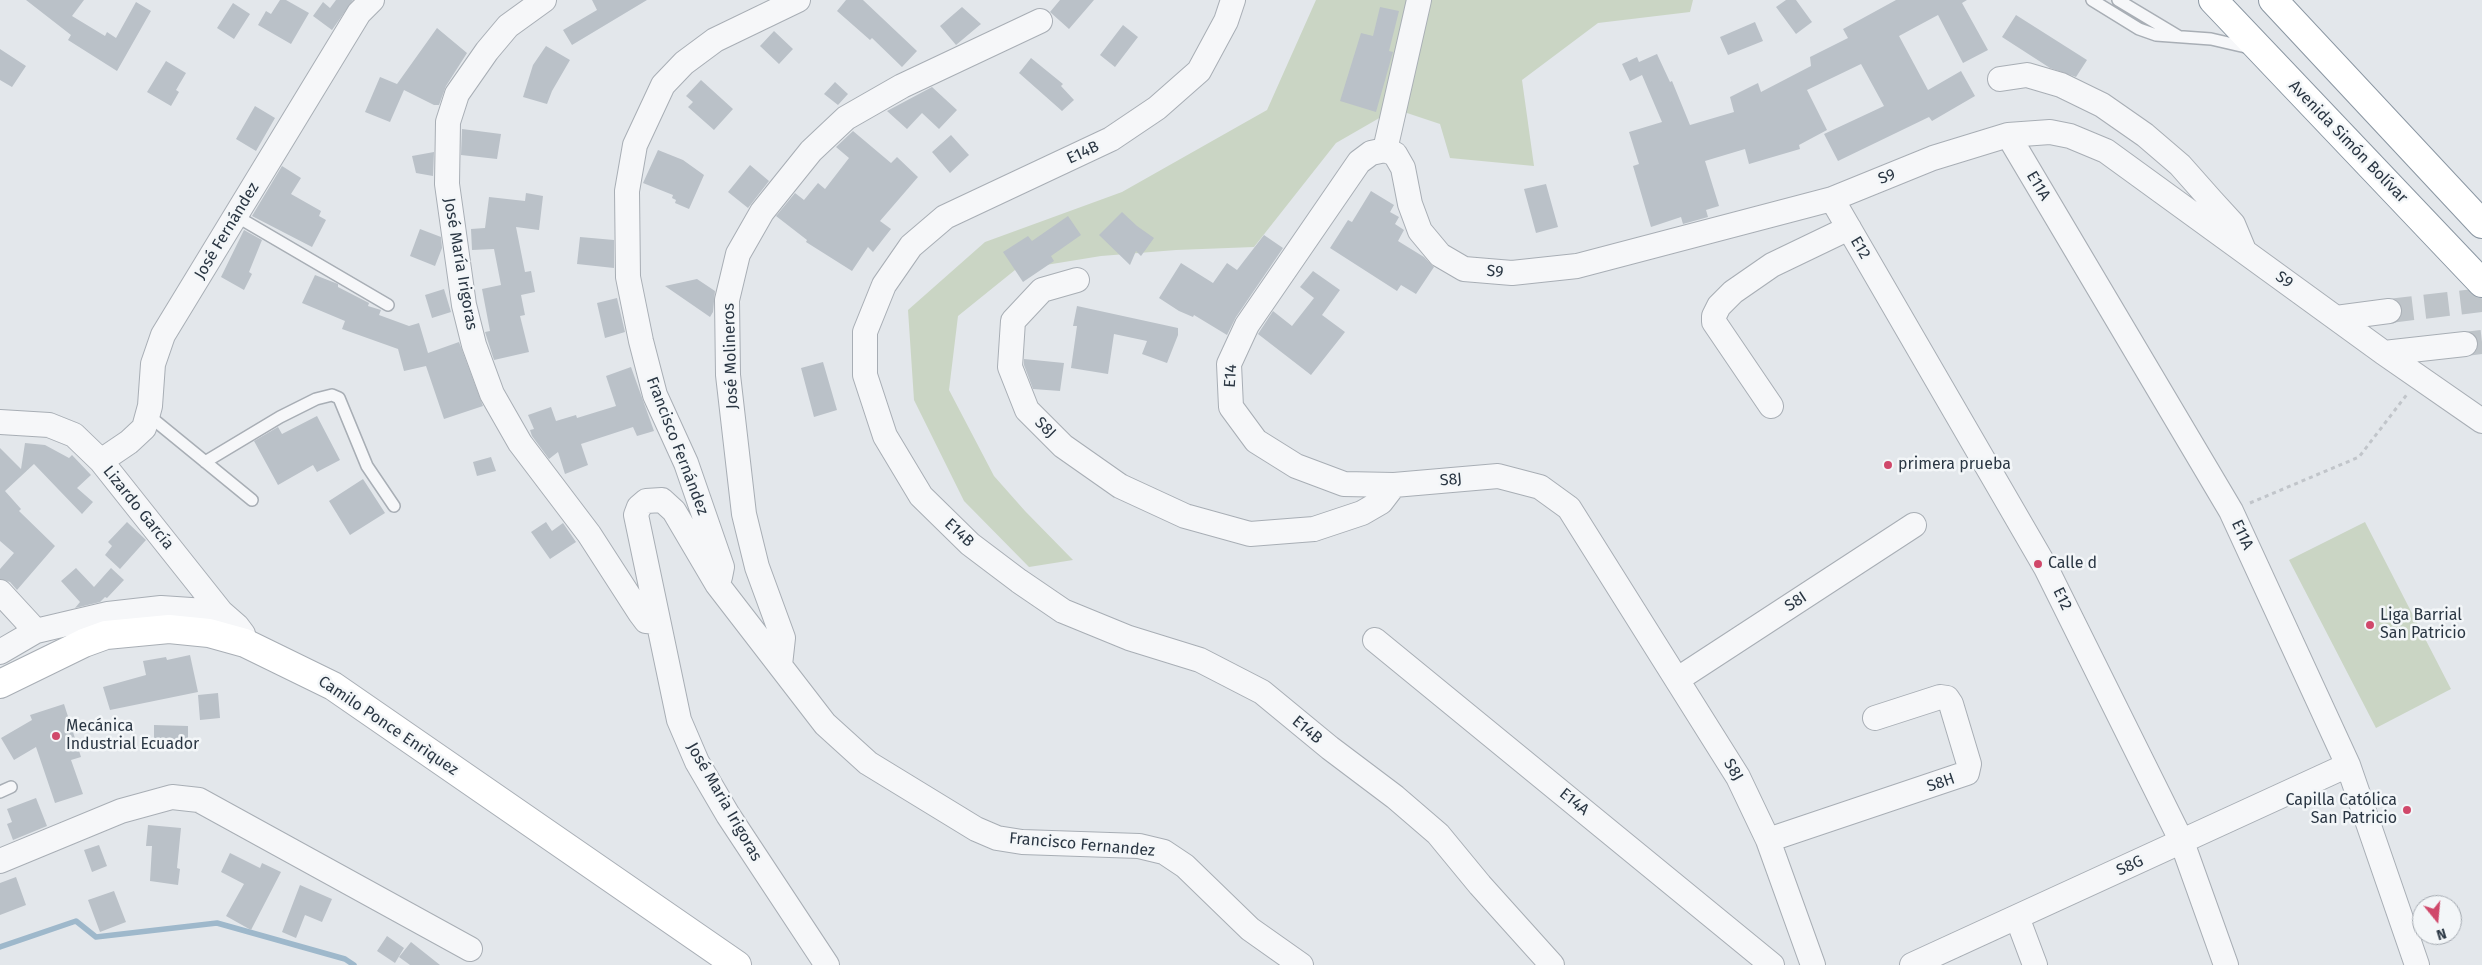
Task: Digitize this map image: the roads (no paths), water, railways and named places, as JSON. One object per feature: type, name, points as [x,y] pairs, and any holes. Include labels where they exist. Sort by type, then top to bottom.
[{"type":"main road","name":"Avenida Simón Bolívar","points":[[2213,0],[2482,283]]},
{"type":"main road","points":[[2273,0],[2482,224]]},
{"type":"main road","name":"Camilo Ponce Enrìquez","points":[[0,684],[84,643],[106,635],[169,629],[209,633],[244,642],[333,686],[736,965]]},
{"type":"street","name":"José Fernández","points":[[100,461],[129,442],[144,428],[148,415],[153,364],[163,335],[359,13],[372,0]]},
{"type":"street","name":"José María Irigoras","points":[[544,0],[508,26],[487,51],[457,94],[448,122],[446,184],[464,305],[474,345],[492,394],[520,443],[589,534],[646,621],[658,622]]},
{"type":"street","name":"Francisco Fernández","points":[[717,584],[722,567],[686,463],[655,395],[641,341],[628,277],[627,191],[635,145],[664,85],[684,63],[715,40],[798,0]]},
{"type":"street","name":"E14B","points":[[1233,0],[1226,21],[1199,70],[1157,108],[1111,139],[945,217],[911,246],[884,285],[865,332],[865,375],[885,436],[921,496],[970,544],[1019,581],[1063,611],[1129,638],[1200,660],[1262,692],[1330,748],[1395,797],[1438,834],[1480,885],[1552,965]]},
{"type":"street","points":[[1385,150],[1419,0]]},
{"type":"street","name":"José Molineros","points":[[780,665],[783,638],[757,567],[744,514],[728,375],[727,300],[738,254],[762,212],[811,151],[846,118],[902,86],[1040,21]]},
{"type":"street","points":[[2000,79],[2027,75],[2061,85],[2102,105],[2146,135],[2180,165],[2227,218],[2245,252]]},
{"type":"street","name":"S9","points":[[1385,150],[1395,154],[1403,168],[1410,204],[1420,231],[1440,255],[1464,269],[1512,273],[1577,266],[1832,198],[1970,145],[2008,135],[2050,132],[2070,136],[2106,151],[2384,353],[2482,421]]},
{"type":"street","name":"E11A","points":[[2008,135],[2231,511],[2348,765],[2417,965]]},
{"type":"street","name":"E14","points":[[1385,150],[1371,153],[1359,162],[1247,325],[1229,364],[1231,407],[1256,441],[1296,466],[1344,484],[1394,485]]},
{"type":"street","name":"E12","points":[[1832,198],[2046,568],[2182,842],[2226,965]]},
{"type":"street","points":[[1771,406],[1714,322],[1714,316],[1719,306],[1733,292],[1772,265],[1849,228]]},
{"type":"street","name":"S8J","points":[[1077,280],[1042,290],[1013,321],[1010,367],[1027,410],[1062,446],[1120,486],[1185,516],[1250,534],[1314,529],[1362,514],[1381,502],[1394,485],[1498,476],[1540,487],[1569,508],[1738,777],[1768,840],[1813,965]]},
{"type":"street","points":[[2336,318],[2389,311]]},
{"type":"street","points":[[2384,353],[2466,344]]},
{"type":"street","name":"S9","points":[[2420,378],[2439,382],[2454,388],[2482,405]]},
{"type":"street","name":"Lizardo García","points":[[0,422],[49,425],[74,435],[100,461],[221,612],[237,626],[243,634],[244,642]]},
{"type":"street","name":"José Maria Irigoras","points":[[717,584],[674,511],[662,500],[646,501],[639,507],[636,515],[679,720],[697,762],[782,900],[827,965]]},
{"type":"street","name":"S8I","points":[[1678,679],[1914,525]]},
{"type":"street","name":"Francisco Fernandez","points":[[717,584],[825,724],[868,763],[976,829],[997,838],[1022,842],[1139,846],[1164,852],[1185,866],[1250,929],[1301,965]]},
{"type":"street","points":[[0,592],[36,631]]},
{"type":"street","points":[[0,652],[36,631],[108,614],[161,608],[221,612]]},
{"type":"street","name":"E14A","points":[[1375,640],[1772,965]]},
{"type":"street","name":"S8H","points":[[1768,840],[1967,773],[1969,764],[1951,704],[1947,698],[1940,697],[1875,718]]},
{"type":"street","name":"S8G","points":[[1912,965],[2348,765]]},
{"type":"street","points":[[0,861],[121,811],[172,797],[199,800],[470,949]]},
{"type":"street","points":[[2017,916],[2035,965]]},
{"type":"lane","points":[[2092,0],[2139,29],[2156,35],[2211,39],[2259,50]]},
{"type":"lane","points":[[2118,0],[2128,3],[2178,36]]},
{"type":"lane","points":[[236,216],[388,305]]},
{"type":"lane","points":[[205,462],[280,417],[316,399],[332,395],[340,398],[367,466],[394,506]]},
{"type":"lane","points":[[148,415],[252,500]]},
{"type":"lane","points":[[0,792],[11,788]]},
{"type":"waterway","points":[[0,947],[76,921],[96,937],[217,923],[345,959],[354,965]]},
{"type":"tunnel","points":[[2389,311],[2482,300]]},
{"type":"tunnel","points":[[2465,344],[2482,342]]},
{"type":"place","name":"primera prueba","points":[[1888,465]]},
{"type":"place","name":"Calle d","points":[[2038,564]]},
{"type":"place","name":"Liga Barrial San Patricio","points":[[2370,625]]},
{"type":"place","name":"Mecánica Industrial Ecuador","points":[[56,736]]},
{"type":"place","name":"Capilla Católica San Patricio","points":[[2407,810]]}]
